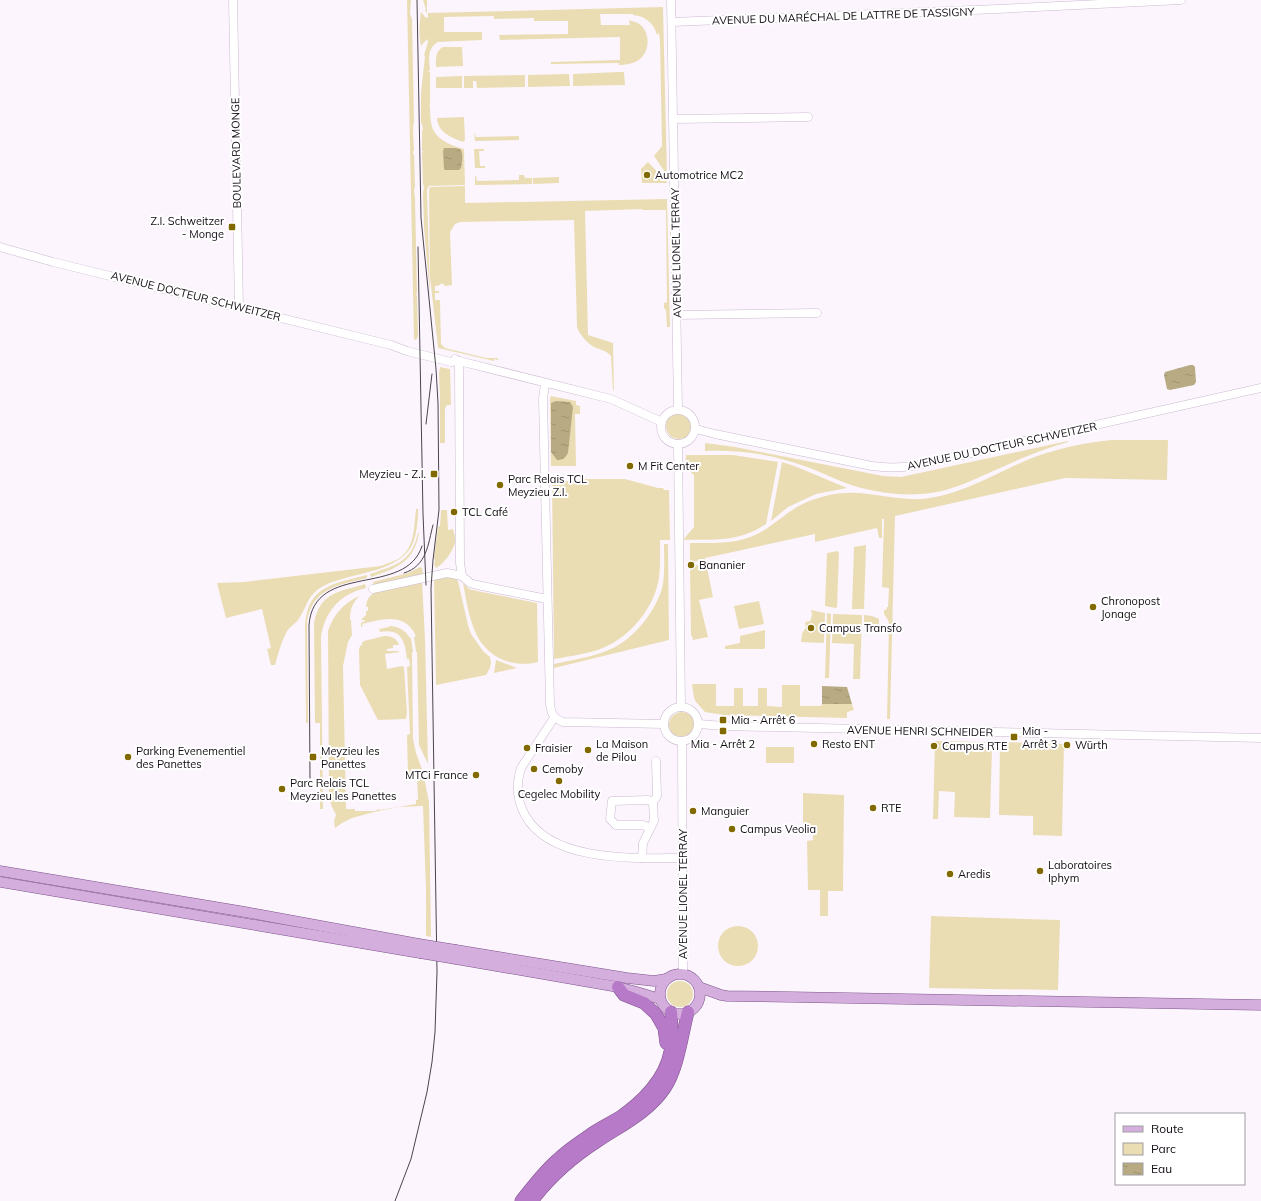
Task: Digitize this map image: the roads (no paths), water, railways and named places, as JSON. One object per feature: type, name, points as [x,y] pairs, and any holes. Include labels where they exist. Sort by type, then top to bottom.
[{"type":"highway","points":[[618,987],[624,995],[644,1003],[651,1008],[660,1021],[666,1035],[666,1052],[659,1077]]},
{"type":"highway","points":[[532,1201],[562,1168],[579,1154],[650,1106],[665,1087],[675,1064],[692,1009]]},
{"type":"highway","points":[[521,1201],[556,1160],[592,1133],[637,1105],[653,1087],[663,1073],[670,1053],[671,1012]]},
{"type":"main road","points":[[0,871],[238,911],[618,987],[660,999]]},
{"type":"main road","points":[[0,882],[419,948]]},
{"type":"main road","points":[[456,955],[654,981],[666,979],[677,974],[683,974],[692,978],[698,987],[699,997],[692,1009]]},
{"type":"main road","points":[[666,979],[660,989],[660,999],[666,1009],[677,1014],[692,1009],[720,995]]},
{"type":"main road","points":[[698,987],[720,995],[1261,1005]]},
{"type":"street","name":"BOULEVARD MONGE","points":[[233,0],[239,307]]},
{"type":"street","name":"AVENUE LIONEL TERRAY","points":[[671,0],[678,409]]},
{"type":"street","name":"AVENUE DU MARÉCHAL DE LATTRE DE TASSIGNY","points":[[672,22],[1181,0]]},
{"type":"street","points":[[674,119],[808,117]]},
{"type":"street","name":"AVENUE DOCTEUR SCHWEITZER","points":[[0,247],[53,262],[391,345],[408,346],[459,361],[611,399],[662,422]]},
{"type":"street","points":[[677,315],[817,313]]},
{"type":"street","points":[[459,361],[460,563],[462,576]]},
{"type":"street","points":[[545,383],[543,399],[551,713],[554,718],[563,722],[664,724]]},
{"type":"street","name":"AVENUE DU DOCTEUR SCHWEITZER","points":[[696,429],[872,466],[899,468],[920,465],[1261,388]]},
{"type":"street","points":[[678,409],[689,413],[695,423],[696,429],[692,438],[683,444],[668,441],[664,437],[661,427],[666,414],[678,409]]},
{"type":"street","points":[[678,444],[681,707]]},
{"type":"street","points":[[373,589],[448,573],[462,576],[470,583],[477,585],[547,599]]},
{"type":"street","points":[[681,707],[692,710],[699,724],[698,730],[692,738],[682,742],[671,739],[664,724],[667,714],[676,708],[681,707]]},
{"type":"street","points":[[554,718],[521,768],[518,777],[517,791],[526,818],[550,840],[571,848],[598,855],[626,858],[683,858]]},
{"type":"street","name":"AVENUE HENRI SCHNEIDER","points":[[699,724],[754,727],[1261,738]]},
{"type":"street","name":"AVENUE LIONEL TERRAY","points":[[682,742],[683,974]]},
{"type":"street","points":[[642,858],[643,843],[654,821],[653,802],[657,796],[656,761]]},
{"type":"street","points":[[650,828],[643,825],[616,825],[610,819],[612,801],[648,800],[653,802]]},
{"type":"water","points":[[444,148],[460,149],[462,158],[461,168],[459,170],[444,169]]},
{"type":"water","points":[[1190,365],[1195,367],[1196,382],[1194,385],[1170,390],[1167,389],[1164,375],[1165,372]]},
{"type":"water","points":[[556,401],[570,402],[573,407],[568,453],[561,460],[557,460],[551,452],[551,403]]},
{"type":"water","points":[[822,686],[847,687],[852,704],[822,704]]},
{"type":"tram line","points":[[395,1201],[411,1159],[427,1092],[435,1032],[437,972],[431,588],[439,510],[438,403],[421,218],[417,0]]},
{"type":"tram line","points":[[418,247],[423,514],[426,585]]},
{"type":"tram line","points":[[426,424],[432,374]]},
{"type":"tram line","points":[[404,573],[412,570],[422,560],[428,547],[433,525]]},
{"type":"tram line","points":[[310,778],[309,625],[315,605],[327,593],[343,586],[381,577],[398,571],[413,562],[422,546]]},
{"type":"place","name":"Automotrice MC2","points":[[647,175]]},
{"type":"place","name":"Z.I. Schweitzer - Monge","points":[[232,227]]},
{"type":"place","name":"M Fit Center","points":[[630,466]]},
{"type":"place","name":"Meyzieu - Z.I.","points":[[434,474]]},
{"type":"place","name":"Parc Relais TCL Meyzieu Z.I.","points":[[500,485]]},
{"type":"place","name":"TCL Café","points":[[454,512]]},
{"type":"place","name":"Bananier","points":[[691,565]]},
{"type":"place","name":"Chronopost Jonage","points":[[1093,607]]},
{"type":"place","name":"Campus Transfo","points":[[811,628]]},
{"type":"place","name":"Mia - Arrêt 6","points":[[723,720]]},
{"type":"place","name":"Mia - Arrêt 2","points":[[723,731]]},
{"type":"place","name":"Mia - Arrêt 3","points":[[1014,737]]},
{"type":"place","name":"Resto ENT","points":[[814,744]]},
{"type":"place","name":"Würth","points":[[1067,745]]},
{"type":"place","name":"Campus RTE","points":[[934,746]]},
{"type":"place","name":"Fraisier","points":[[527,748]]},
{"type":"place","name":"La Maison de Pilou","points":[[588,750]]},
{"type":"place","name":"Parking Evenementiel des Panettes","points":[[128,757]]},
{"type":"place","name":"Meyzieu les Panettes","points":[[313,757]]},
{"type":"place","name":"Cemoby","points":[[534,769]]},
{"type":"place","name":"MTCi France","points":[[476,775]]},
{"type":"place","name":"Cegelec Mobility","points":[[559,781]]},
{"type":"place","name":"Parc Relais TCL Meyzieu les Panettes","points":[[282,789]]},
{"type":"place","name":"RTE","points":[[873,808]]},
{"type":"place","name":"Manguier","points":[[693,811]]},
{"type":"place","name":"Campus Veolia","points":[[732,829]]},
{"type":"place","name":"Laboratoires Iphym","points":[[1040,871]]},
{"type":"place","name":"Aredis","points":[[950,874]]}]
